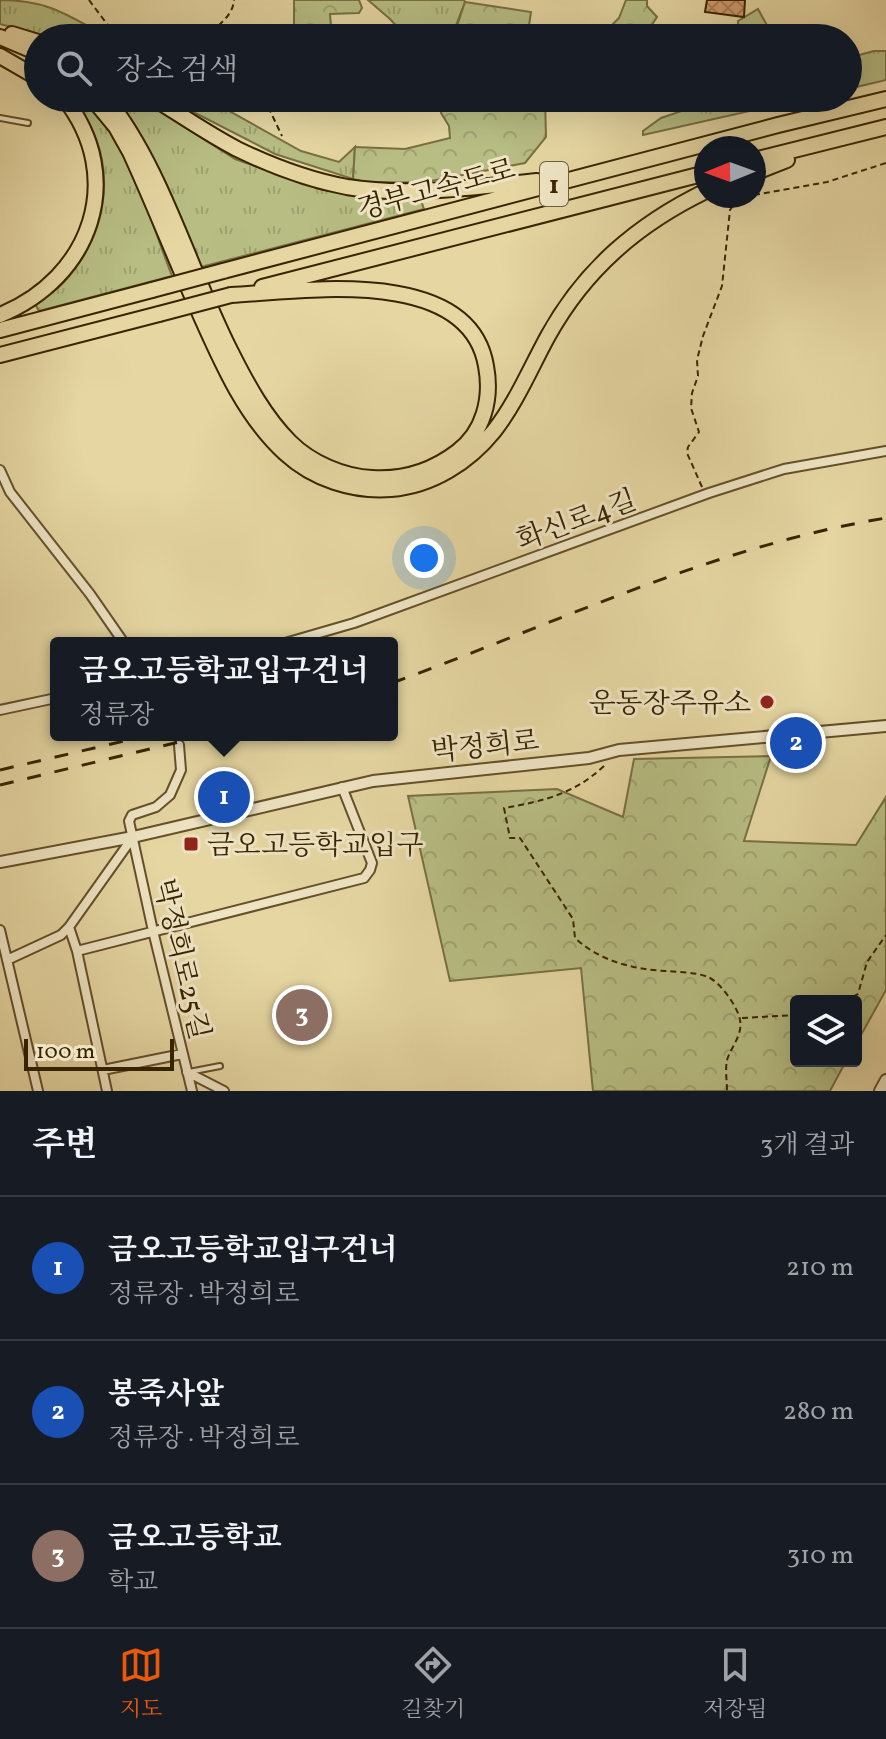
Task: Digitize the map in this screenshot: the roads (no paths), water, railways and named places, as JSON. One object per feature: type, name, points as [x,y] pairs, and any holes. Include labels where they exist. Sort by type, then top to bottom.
[{"type":"highway","points":[[0,35],[24,39]]},
{"type":"highway","points":[[0,35],[24,46]]},
{"type":"highway","points":[[0,48],[24,57]]},
{"type":"highway","points":[[0,56],[24,70]]},
{"type":"highway","name":"경부고속도로","points":[[862,105],[886,99]]},
{"type":"highway","points":[[0,315],[18,307],[55,280],[80,246],[93,215],[96,167],[93,150],[73,112]]},
{"type":"highway","points":[[104,112],[130,152],[208,332],[235,387],[254,415],[273,441],[297,463],[327,480],[363,489],[397,489],[434,479],[466,458],[494,431],[569,300],[600,264],[650,222],[694,198]]},
{"type":"highway","points":[[115,112],[137,144],[245,381],[299,450],[332,469],[361,478],[400,477],[438,465],[457,452],[467,443],[482,419],[488,392],[485,360],[468,326],[450,312],[419,299],[364,291],[330,289],[231,295]]},
{"type":"highway","points":[[175,112],[259,159],[301,175],[350,187],[438,189],[578,178]]},
{"type":"highway","name":"경부고속도로","points":[[0,330],[835,112]]},
{"type":"highway","points":[[766,157],[886,127]]},
{"type":"highway","points":[[766,169],[864,132]]},
{"type":"highway","name":"경부고속도로","points":[[0,355],[694,176]]},
{"type":"street","name":"화신로4길","points":[[306,637],[354,623],[784,469],[886,451]]},
{"type":"street","points":[[0,470],[10,492],[120,637]]},
{"type":"street","points":[[0,710],[50,699]]},
{"type":"street","name":"박정희로","points":[[0,862],[133,837],[373,781],[589,758],[619,750],[886,726]]},
{"type":"street","points":[[7,960],[61,935],[69,927],[133,837],[129,821],[132,815],[156,807],[170,795],[181,770],[179,745]]},
{"type":"street","points":[[77,951],[364,878],[372,863],[342,787]]},
{"type":"street","name":"박정희로25길","points":[[133,837],[192,1091]]},
{"type":"street","points":[[69,927],[107,1091]]},
{"type":"street","points":[[0,930],[38,1091]]},
{"type":"street","points":[[103,1070],[182,1054]]},
{"type":"street","points":[[187,1072],[224,1091]]},
{"type":"street","points":[[880,1091],[886,1080]]},
{"type":"lane","points":[[0,118],[28,123]]},
{"type":"lane","points":[[187,1072],[220,1066]]},
{"type":"tunnel","points":[[178,741],[179,745]]},
{"type":"railway","points":[[398,681],[697,567],[759,547],[886,518]]},
{"type":"railway","points":[[0,770],[124,741]]},
{"type":"railway","points":[[0,785],[183,741]]},
{"type":"place","name":"운동장주유소","points":[[767,702]]},
{"type":"place","name":"봉죽사앞","points":[[796,743]]},
{"type":"place","name":"금오고등학교입구건너","points":[[224,797]]},
{"type":"place","name":"금오고등학교입구","points":[[191,844]]},
{"type":"place","name":"금오고등학교","points":[[302,1015]]}]
